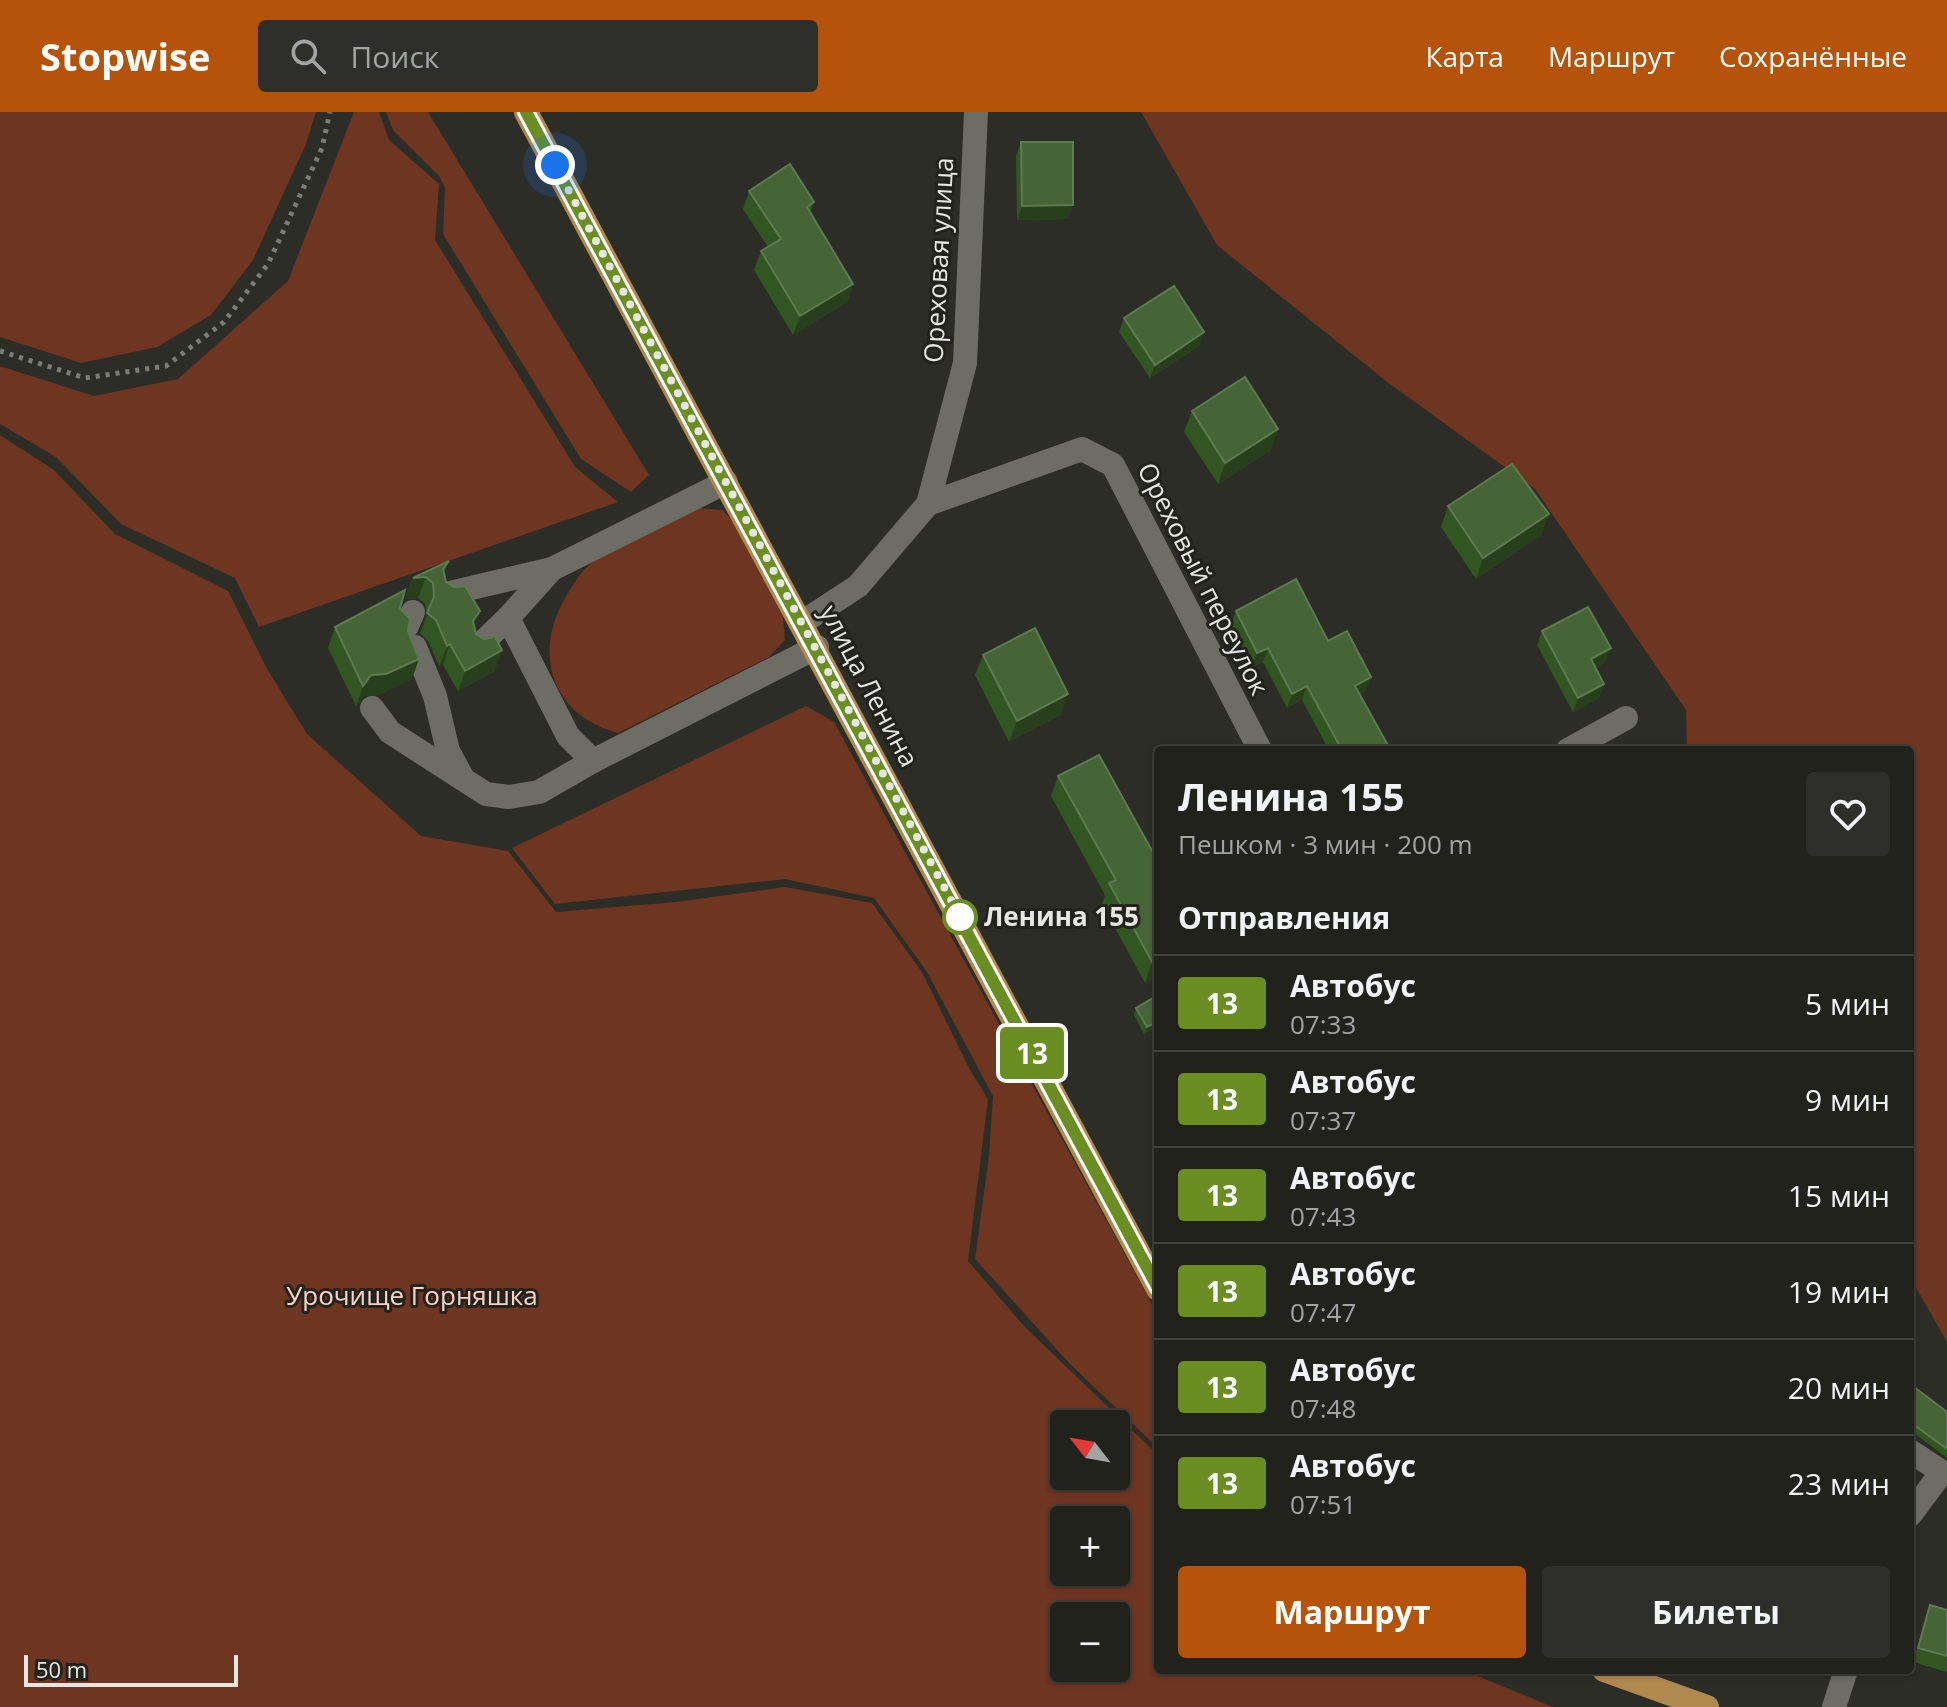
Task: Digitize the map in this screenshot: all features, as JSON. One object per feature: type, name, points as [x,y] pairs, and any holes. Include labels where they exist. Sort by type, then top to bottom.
[{"type":"main road","name":"улица Ленина","points":[[526,112],[817,647],[1154,1281]]},
{"type":"main road","points":[[1615,1674],[1707,1707]]},
{"type":"lane","name":"Ореховая улица","points":[[928,504],[965,363],[976,112]]},
{"type":"lane","name":"Ореховый переулок","points":[[803,622],[858,586],[928,504],[1082,449],[1113,465],[1258,746]]},
{"type":"lane","points":[[450,593],[552,569],[726,482]]},
{"type":"lane","points":[[480,645],[552,569]]},
{"type":"lane","points":[[508,618],[568,736],[593,761]]},
{"type":"lane","points":[[412,628],[435,696],[448,751],[463,780]]},
{"type":"lane","points":[[372,708],[390,732],[463,780],[486,794],[509,797],[539,792],[593,761],[817,647]]},
{"type":"lane","points":[[435,696],[446,671]]},
{"type":"lane","points":[[1575,746],[1626,718]]},
{"type":"lane","points":[[1914,1454],[1942,1472],[1914,1510]]},
{"type":"lane","points":[[1834,1707],[1845,1674]]},
{"type":"path","points":[[0,351],[85,378],[166,366],[224,322],[268,264],[322,148],[330,112]]},
{"type":"green space","points":[[0,112],[316,112],[306,144],[253,260],[211,315],[157,347],[81,363],[0,337]]},
{"type":"green space","points":[[354,112],[379,112],[389,140],[439,184],[435,240],[575,467],[618,502],[259,627],[235,578],[121,524],[56,457],[0,424],[0,366],[94,396],[178,379],[288,281]]},
{"type":"green space","points":[[386,112],[428,112],[649,475],[631,492],[581,459],[443,234],[445,188],[439,176],[393,130]]},
{"type":"green space","points":[[1141,112],[1947,112],[1947,1342],[1914,1284],[1914,746],[1687,746],[1686,710],[1535,489],[1386,381],[1217,245]]},
{"type":"green space","name":"Урочище Горняшка","points":[[0,435],[54,470],[115,534],[228,591],[266,667],[307,734],[421,836],[508,851],[556,912],[676,902],[785,887],[872,903],[922,972],[970,1070],[988,1099],[968,1261],[1024,1326],[1111,1410],[1050,1410],[1050,1490],[1130,1490],[1130,1428],[1154,1451],[1154,1674],[1473,1674],[1553,1707],[0,1707]]},
{"type":"green space","points":[[698,508],[723,510],[733,522],[783,617],[785,640],[769,657],[618,733],[596,725],[578,713],[564,698],[555,682],[550,663],[550,642],[564,600],[581,574],[605,553]]},
{"type":"green space","points":[[806,706],[834,722],[1154,1308],[1154,1444],[1130,1421],[1130,1410],[1118,1410],[1070,1364],[975,1259],[989,1156],[993,1096],[927,972],[874,898],[785,879],[555,904],[512,848]]},
{"type":"building","points":[[1021,142],[1073,142],[1073,205],[1022,206]]},
{"type":"building","points":[[790,164],[814,202],[807,207],[853,284],[800,316],[761,251],[781,239],[749,191]]},
{"type":"building","points":[[1174,286],[1204,332],[1155,365],[1124,318]]},
{"type":"building","points":[[1245,377],[1278,429],[1225,463],[1192,411]]},
{"type":"building","points":[[1512,464],[1549,514],[1483,558],[1448,506]]},
{"type":"building","points":[[449,561],[443,569],[446,582],[454,587],[465,586],[480,611],[473,621],[476,634],[484,639],[495,637],[502,650],[465,671],[450,644],[447,646],[436,620],[427,613],[434,597],[433,583],[426,577],[413,578]]},
{"type":"building","points":[[1296,579],[1328,641],[1347,631],[1371,677],[1355,686],[1388,746],[1340,746],[1307,686],[1292,694],[1268,648],[1257,653],[1236,611]]},
{"type":"building","points":[[405,590],[400,608],[410,619],[408,631],[419,659],[386,674],[371,675],[363,686],[335,627]]},
{"type":"building","points":[[1588,607],[1611,648],[1591,659],[1604,684],[1578,698],[1542,631]]},
{"type":"building","points":[[1035,628],[1068,694],[1017,721],[983,655]]},
{"type":"building","points":[[1099,755],[1154,854],[1154,961],[1109,883],[1116,880],[1058,776]]},
{"type":"building","points":[[1154,997],[1154,1023],[1147,1027],[1136,1008]]},
{"type":"building","points":[[1914,1387],[1947,1412],[1947,1449],[1914,1425]]},
{"type":"building","points":[[1930,1605],[1947,1610],[1947,1656],[1918,1648]]},
{"type":"bus line","name":"13","points":[[526,112],[817,647],[1154,1280]]},
{"type":"place","name":"Ленина 155","points":[[960,917]]},
{"type":"route","points":[[555,165],[965,926],[960,917]]}]
